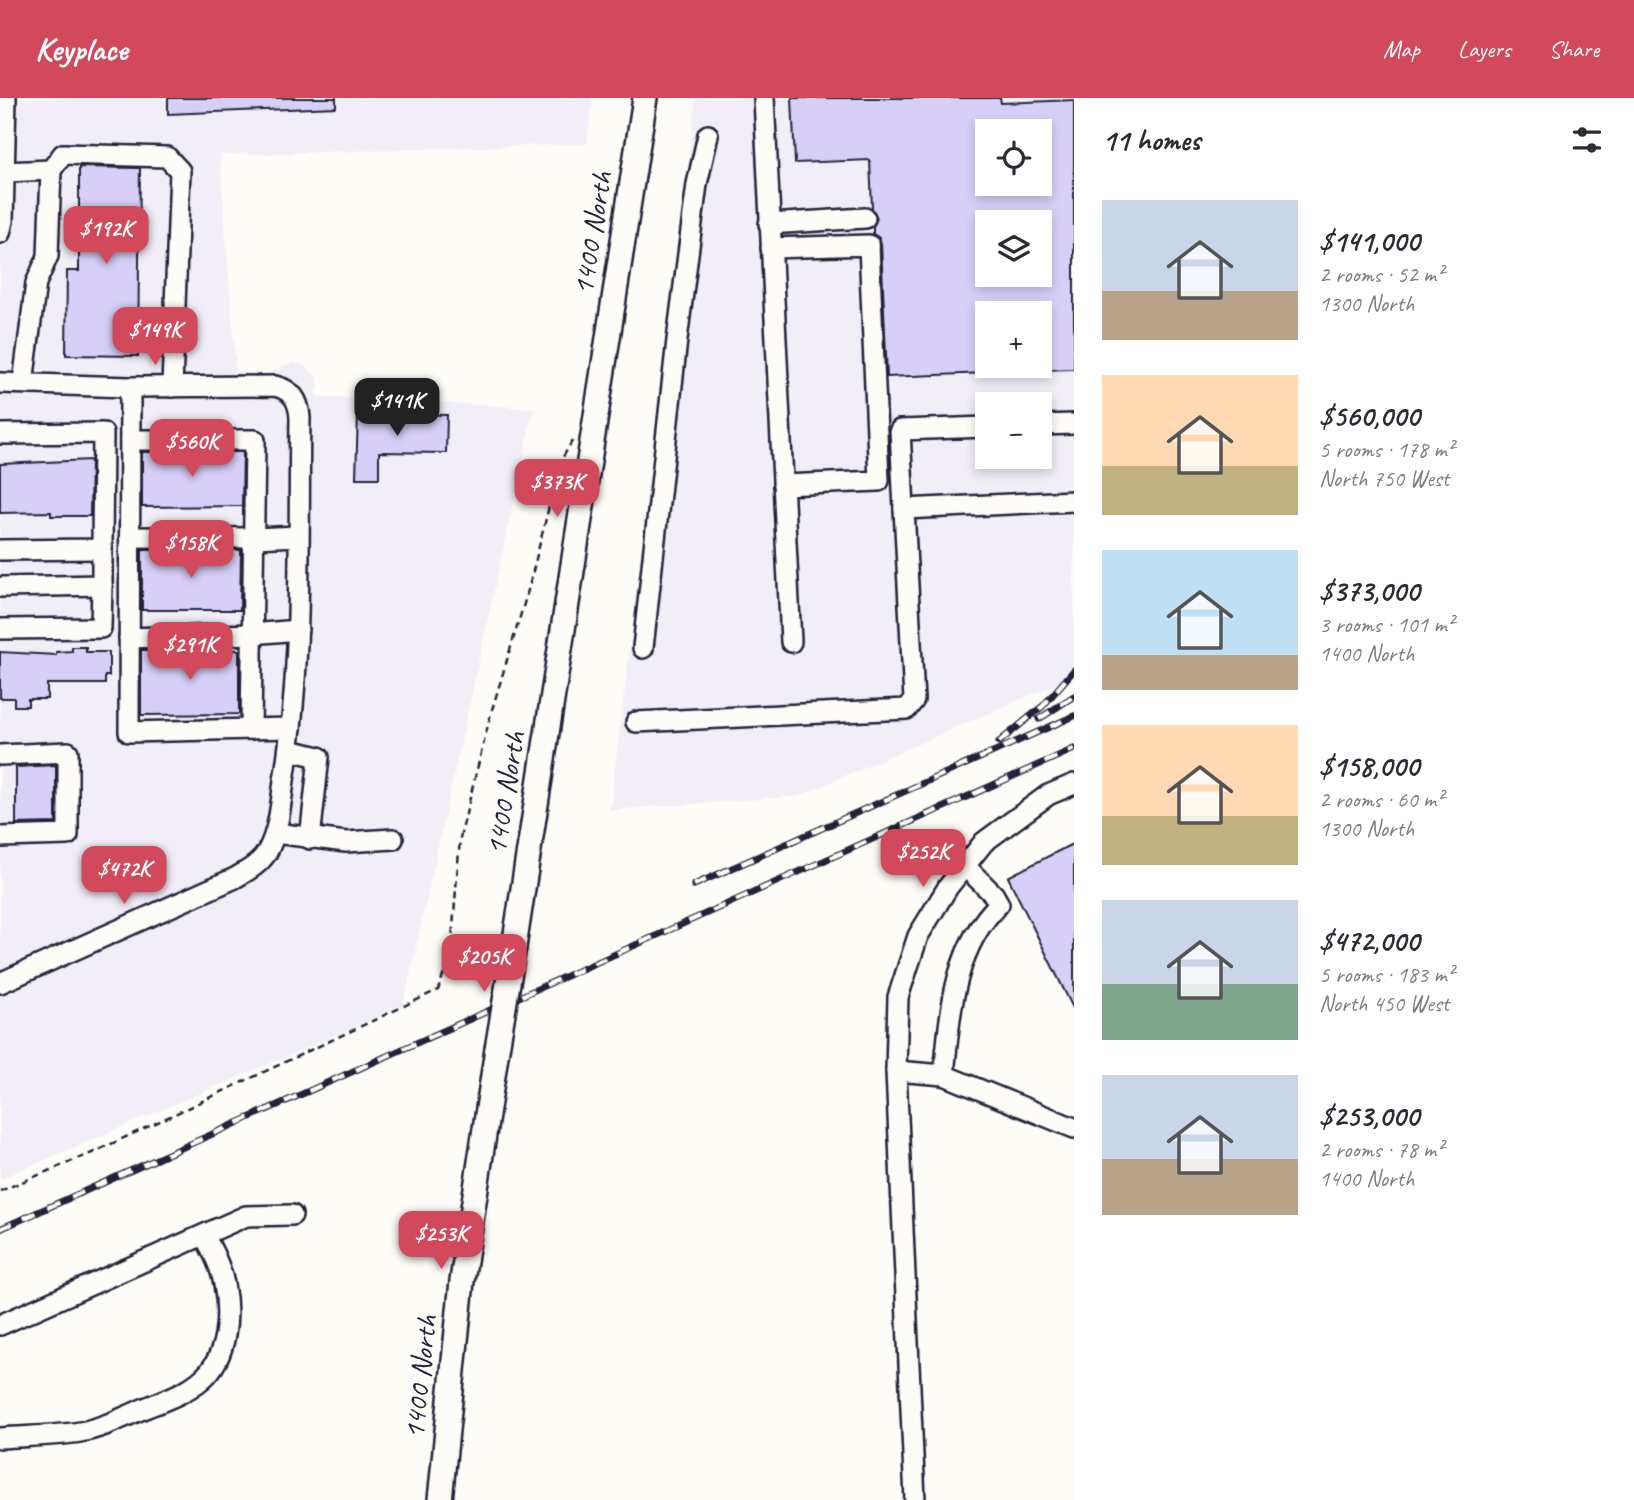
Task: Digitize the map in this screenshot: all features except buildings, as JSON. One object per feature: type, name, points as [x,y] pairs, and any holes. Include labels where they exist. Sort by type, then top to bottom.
[{"type":"main road","name":"1400 North","points":[[440,1500],[462,1280],[645,98]]},
{"type":"street","points":[[0,233],[3,221],[6,98]]},
{"type":"street","points":[[764,98],[790,642]]},
{"type":"street","points":[[643,648],[677,340],[697,184],[708,135]]},
{"type":"street","points":[[23,383],[36,283],[48,256],[51,170],[63,154],[167,157],[180,172],[172,387]]},
{"type":"street","points":[[3,164],[51,170]]},
{"type":"street","points":[[769,223],[865,218]]},
{"type":"street","points":[[771,248],[869,245],[879,481],[783,485]]},
{"type":"street","points":[[0,383],[130,387],[275,386],[285,388],[294,396],[299,406],[300,418],[298,630],[291,728],[275,834],[267,853],[259,863],[235,878],[0,983]]},
{"type":"street","points":[[130,387],[128,732],[291,728]]},
{"type":"street","points":[[1052,425],[1074,424]]},
{"type":"street","points":[[636,722],[907,709],[914,700],[900,430],[975,427]]},
{"type":"street","points":[[0,434],[103,433],[101,628],[0,629]]},
{"type":"street","points":[[130,439],[255,440],[251,729]]},
{"type":"street","points":[[904,509],[1074,501]]},
{"type":"street","points":[[131,537],[298,536]]},
{"type":"street","points":[[0,550],[103,549]]},
{"type":"street","points":[[2,587],[102,585]]},
{"type":"street","points":[[129,638],[298,630]]},
{"type":"street","points":[[289,750],[319,757],[310,839]]},
{"type":"street","points":[[0,755],[68,752],[68,835],[0,837]]},
{"type":"street","points":[[915,1500],[896,1070],[898,998],[918,936],[948,887],[984,842],[1048,795],[1074,784]]},
{"type":"street","points":[[275,834],[346,842],[393,839]]},
{"type":"street","points":[[944,1075],[953,990],[986,916],[999,904],[995,895],[965,866]]},
{"type":"street","points":[[896,1070],[944,1075],[1074,1128]]},
{"type":"street","points":[[0,1325],[246,1216],[292,1215]]},
{"type":"street","points":[[0,1438],[81,1432],[109,1424],[185,1391],[204,1378],[217,1362],[224,1345],[224,1283],[204,1235]]},
{"type":"path","points":[[0,1191],[92,1153],[438,990],[451,953],[460,838],[491,713],[529,587],[560,462],[579,429]]},
{"type":"shaded area","points":[[0,98],[593,98],[587,144],[220,155],[236,372],[268,373],[294,362],[307,367],[316,376],[319,385],[316,396],[534,408],[403,1007],[0,1179]]},
{"type":"shaded area","points":[[696,98],[1074,98],[1074,676],[799,796],[610,810]]},
{"type":"railway","points":[[999,742],[1043,706],[1074,670]]},
{"type":"railway","points":[[1039,719],[1074,696]]},
{"type":"railway","points":[[694,885],[1074,716]]},
{"type":"railway","points":[[0,1229],[1074,749]]}]
